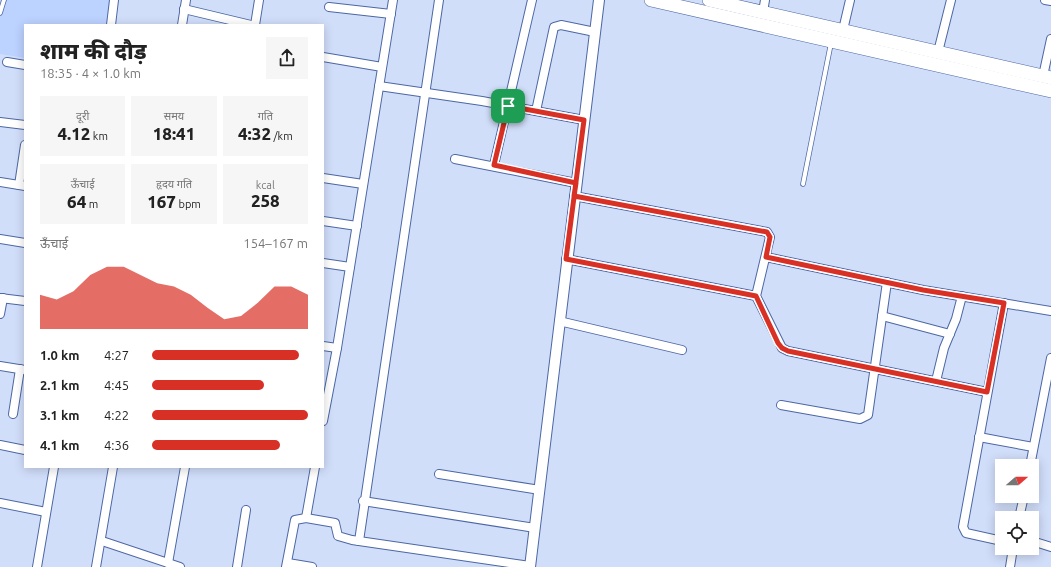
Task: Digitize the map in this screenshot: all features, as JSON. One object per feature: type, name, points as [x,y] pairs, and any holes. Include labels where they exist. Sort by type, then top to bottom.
[{"type":"main road","points":[[651,0],[1051,91]]},
{"type":"main road","points":[[709,0],[764,6],[843,30],[1047,77]]},
{"type":"street","points":[[111,24],[114,0]]},
{"type":"street","points":[[182,24],[186,0]]},
{"type":"street","points":[[256,24],[259,0]]},
{"type":"street","points":[[324,411],[337,348],[393,0]]},
{"type":"street","points":[[359,541],[363,501],[439,0]]},
{"type":"street","points":[[494,165],[532,0]]},
{"type":"street","points":[[312,567],[287,565],[295,520],[300,518],[335,523],[338,536],[359,541],[530,566],[566,259],[599,0]]},
{"type":"street","points":[[843,30],[850,0]]},
{"type":"street","points":[[938,52],[951,0]]},
{"type":"street","points":[[1045,0],[1051,1]]},
{"type":"street","points":[[329,7],[391,14]]},
{"type":"street","points":[[184,9],[247,24]]},
{"type":"street","points":[[536,111],[554,27],[561,25],[595,32]]},
{"type":"street","points":[[1047,77],[1051,39]]},
{"type":"street","points":[[324,57],[382,67]]},
{"type":"street","points":[[7,62],[24,65]]},
{"type":"street","points":[[379,86],[424,92],[584,120]]},
{"type":"street","points":[[0,122],[24,125]]},
{"type":"street","points":[[0,182],[22,185],[24,158]]},
{"type":"street","points":[[455,159],[494,165],[576,183]]},
{"type":"street","points":[[324,178],[364,184]]},
{"type":"street","points":[[574,196],[767,232],[770,237],[756,296],[782,348],[788,351],[987,392]]},
{"type":"street","points":[[324,221],[357,226]]},
{"type":"street","points":[[0,239],[24,243]]},
{"type":"street","points":[[766,257],[887,282],[1051,311]]},
{"type":"street","points":[[566,259],[756,296]]},
{"type":"street","points":[[324,263],[350,267]]},
{"type":"street","points":[[781,405],[860,419],[865,418],[868,414],[887,282]]},
{"type":"street","points":[[936,381],[944,348],[956,319],[962,296]]},
{"type":"street","points":[[0,314],[2,298],[24,301]]},
{"type":"street","points":[[995,539],[966,532],[964,530],[979,437],[1004,303]]},
{"type":"street","points":[[882,316],[950,334]]},
{"type":"street","points":[[559,321],[682,350]]},
{"type":"street","points":[[324,346],[337,348]]},
{"type":"street","points":[[1031,459],[1051,358]]},
{"type":"street","points":[[0,366],[23,370],[13,414]]},
{"type":"street","points":[[979,437],[1033,447]]},
{"type":"street","points":[[0,445],[24,450]]},
{"type":"street","points":[[37,567],[54,468]]},
{"type":"street","points":[[96,567],[102,541],[113,468]]},
{"type":"street","points":[[168,563],[185,468]]},
{"type":"street","points":[[306,518],[315,468]]},
{"type":"street","points":[[439,474],[540,490]]},
{"type":"street","points":[[363,501],[535,528]]},
{"type":"street","points":[[0,503],[46,512]]},
{"type":"street","points":[[236,567],[246,510]]},
{"type":"street","points":[[102,541],[180,567]]},
{"type":"street","points":[[1039,543],[1051,547]]},
{"type":"street","points":[[1010,567],[1012,555]]},
{"type":"lane","points":[[0,12],[4,0]]},
{"type":"lane","points":[[803,184],[831,41]]},
{"type":"shaded area","points":[[0,0],[114,0],[110,24],[24,24],[24,58],[0,54]]},
{"type":"route","points":[[508,106],[494,165],[576,183],[574,196],[767,232],[770,237],[766,257],[923,290],[1004,303],[987,392],[788,351],[782,348],[778,343],[756,296],[566,259],[570,234],[574,196],[576,183],[584,120],[508,106]]}]
